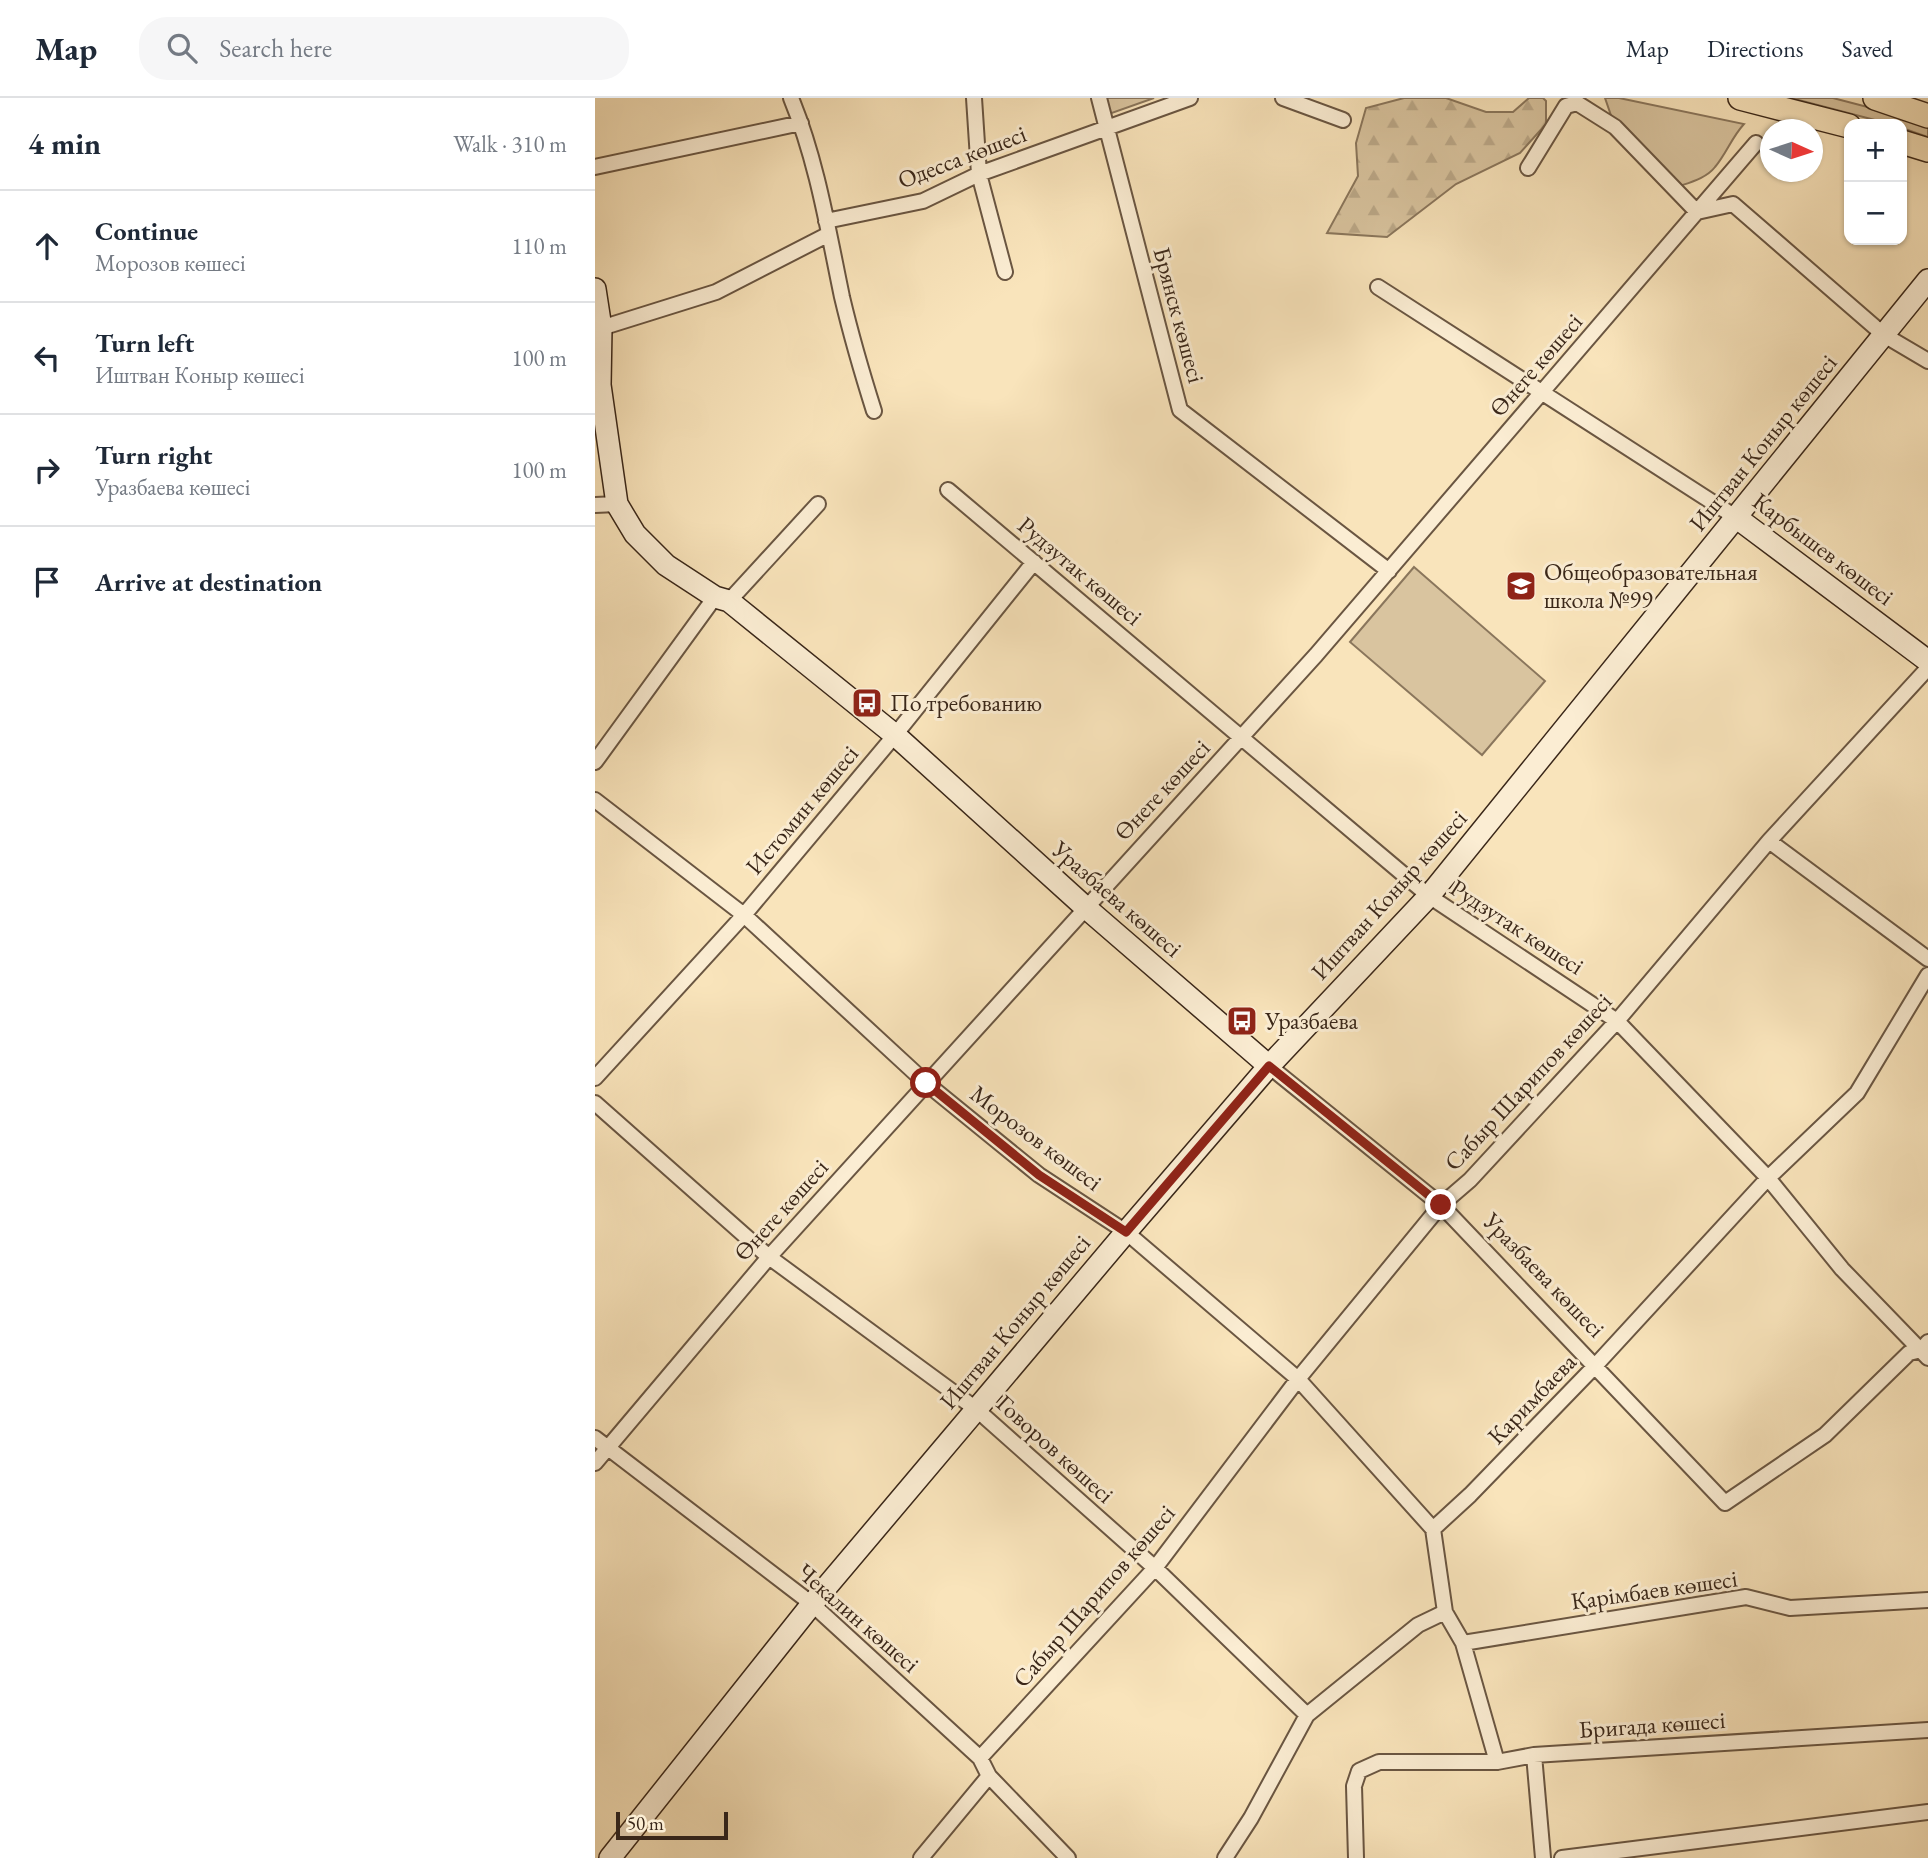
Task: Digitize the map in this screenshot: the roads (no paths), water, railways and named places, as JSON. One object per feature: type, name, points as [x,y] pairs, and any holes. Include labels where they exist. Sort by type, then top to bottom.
[{"type":"main road","points":[[1740,98],[1844,125]]},
{"type":"main road","points":[[1875,98],[1928,116]]},
{"type":"main road","points":[[1907,144],[1928,150]]},
{"type":"street","points":[[791,98],[801,123],[846,314],[874,411]]},
{"type":"street","points":[[974,98],[979,174],[1005,272]]},
{"type":"street","name":"Брянск көшесі","points":[[1100,98],[1180,410],[1389,570]]},
{"type":"street","name":"Одесса көшесі","points":[[601,328],[716,292],[827,227],[923,201],[979,174],[1190,98]]},
{"type":"street","points":[[1283,98],[1343,120]]},
{"type":"street","points":[[1528,168],[1566,106],[1577,103],[1615,127],[1697,212],[1733,204],[1884,335],[1928,361]]},
{"type":"street","points":[[595,167],[801,123]]},
{"type":"street","name":"Өнеге көшесі","points":[[595,1463],[769,1257],[1389,570],[1756,143]]},
{"type":"street","name":"Иштван Коныр көшесі","points":[[610,1858],[812,1604],[1126,1232],[1269,1066],[1429,896],[1928,281]]},
{"type":"street","name":"Карбышев көшесі","points":[[1378,287],[1737,518],[1928,661]]},
{"type":"street","name":"Уразбаева көшесі","points":[[595,289],[601,328],[600,385],[617,504],[635,534],[666,565],[722,599],[895,735],[1085,907],[1269,1066],[1441,1205],[1725,1503],[1825,1435],[1909,1353],[1926,1350]]},
{"type":"street","name":"Рудзутак көшесі","points":[[948,490],[1429,896],[1618,1021],[1768,1178],[1842,1269],[1926,1350]]},
{"type":"street","points":[[595,505],[617,504]]},
{"type":"street","points":[[595,762],[722,599],[818,505]]},
{"type":"street","name":"Истомин көшесі","points":[[595,1078],[744,915],[895,735],[1034,562]]},
{"type":"street","name":"Сабыр Шарипов көшесі","points":[[980,1758],[1155,1568],[1298,1379],[1441,1205],[1470,1180],[1618,1021],[1769,841],[1928,668]]},
{"type":"street","name":"Морозов көшесі","points":[[595,800],[744,915],[926,1083],[1039,1175],[1126,1232],[1298,1379],[1433,1529]]},
{"type":"street","points":[[1769,841],[1928,959]]},
{"type":"street","name":"Каримбаева","points":[[1433,1529],[1470,1495],[1595,1366],[1768,1178],[1857,1093],[1928,975]]},
{"type":"street","name":"Говоров көшесі","points":[[595,1103],[769,1257],[976,1409],[1155,1568],[1307,1715]]},
{"type":"street","name":"Чекалин көшесі","points":[[595,1438],[812,1604],[980,1758],[989,1776],[1068,1858]]},
{"type":"street","points":[[1433,1529],[1445,1612],[1463,1643],[1497,1762]]},
{"type":"street","name":"Қарімбаев көшесі","points":[[1463,1643],[1746,1597],[1790,1608],[1928,1600]]},
{"type":"street","points":[[1225,1858],[1251,1818],[1307,1715],[1418,1625],[1445,1612]]},
{"type":"street","name":"Бригада көшесі","points":[[1356,1858],[1354,1786],[1359,1771],[1379,1762],[1497,1762],[1534,1755],[1928,1730]]},
{"type":"street","points":[[1534,1755],[1543,1858]]},
{"type":"street","points":[[921,1858],[989,1776]]},
{"type":"street","points":[[1562,1858],[1928,1812]]},
{"type":"place","name":"Общеобразовательная школа №99","points":[[1521,586]]},
{"type":"place","name":"По требованию","points":[[867,703]]},
{"type":"place","name":"Уразбаева","points":[[1242,1021]]}]
